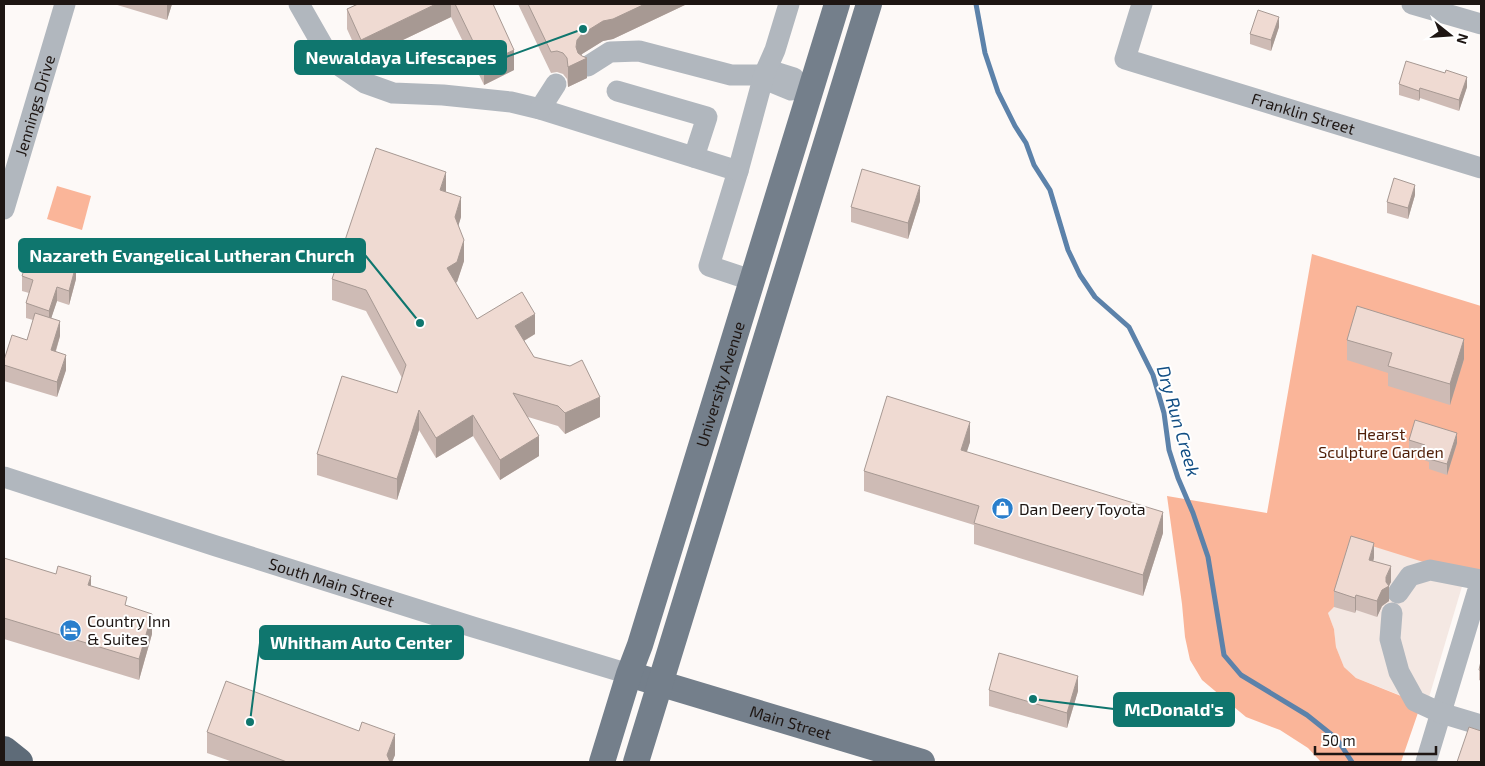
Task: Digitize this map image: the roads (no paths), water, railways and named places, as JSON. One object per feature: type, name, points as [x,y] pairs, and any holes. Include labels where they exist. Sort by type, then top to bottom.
[{"type":"highway","points":[[4,750],[19,762]]},
{"type":"main road","name":"University Avenue","points":[[602,762],[629,674],[640,645],[752,280],[805,88],[837,4]]},
{"type":"main road","name":"University Avenue","points":[[636,762],[869,4]]},
{"type":"main road","name":"South Main Street","points":[[629,674],[659,683]]},
{"type":"main road","name":"Main Street","points":[[659,683],[922,762]]},
{"type":"street","name":"Jennings Drive","points":[[4,209],[65,4]]},
{"type":"street","points":[[299,4],[331,60],[364,83],[393,93],[443,95],[511,102],[540,109],[738,171]]},
{"type":"street","points":[[752,280],[709,266],[790,4]]},
{"type":"street","name":"Franklin Street","points":[[1142,4],[1125,59],[1481,168]]},
{"type":"street","points":[[1412,4],[1481,24]]},
{"type":"street","points":[[588,66],[610,52],[639,51],[731,75],[767,76],[778,73],[794,78],[805,88]]},
{"type":"street","points":[[540,109],[556,84]]},
{"type":"street","points":[[617,91],[707,117],[694,157]]},
{"type":"street","name":"South Main Street","points":[[4,477],[216,546],[629,674]]},
{"type":"street","points":[[1398,593],[1410,576],[1430,570],[1481,583],[1426,762]]},
{"type":"street","points":[[1392,613],[1390,640],[1399,672],[1415,701],[1441,713],[1481,725]]},
{"type":"waterway","name":"Dry Run Creek","points":[[976,4],[985,53],[998,92],[1026,143],[1034,165],[1050,190],[1068,250],[1080,275],[1095,297],[1129,327],[1153,375],[1164,413],[1169,450],[1208,557],[1224,655],[1241,675],[1307,715],[1337,739],[1352,762]]},
{"type":"place","name":"Newaldaya Lifescapes","points":[[583,29]]},
{"type":"place","name":"Nazareth Evangelical Lutheran Church","points":[[420,323]]},
{"type":"place","name":"Dan Deery Toyota","points":[[1003,509]]},
{"type":"place","name":"Country Inn & Suites","points":[[71,630]]},
{"type":"place","name":"McDonald's","points":[[1033,699]]},
{"type":"place","name":"Whitham Auto Center","points":[[250,722]]},
{"type":"park label","name":"Hearst Sculpture Garden","points":[[1381,443]]}]
